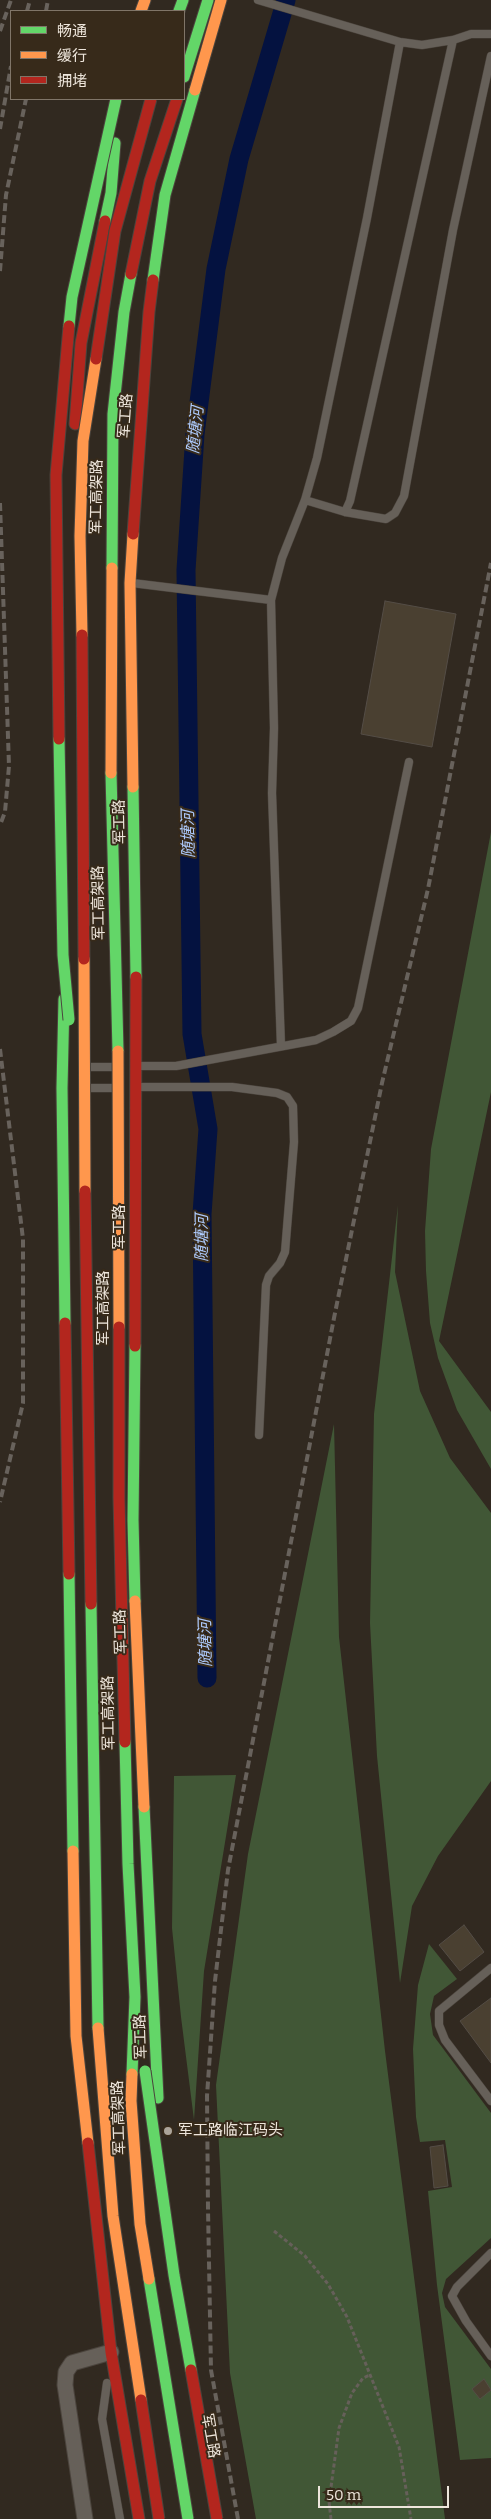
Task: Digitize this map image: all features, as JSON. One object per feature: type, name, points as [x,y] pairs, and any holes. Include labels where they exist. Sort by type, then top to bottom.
[{"type":"main road","points":[[185,74],[208,0]]},
{"type":"main road","name":"军工路","points":[[209,2519],[175,2318],[164,2225],[136,1650],[133,1520],[137,1066],[130,582],[149,312],[165,195],[221,0]]},
{"type":"main road","points":[[70,486],[81,343],[111,193],[117,100]]},
{"type":"main road","points":[[85,1181],[63,955],[56,475],[72,297],[117,100]]},
{"type":"main road","name":"军工高架路","points":[[152,100],[114,231],[83,441],[80,536],[83,677],[85,1181],[98,2035],[113,2216],[159,2519]]},
{"type":"main road","name":"军工高架路","points":[[177,100],[150,181],[124,312],[113,414],[110,736],[118,1052],[120,1498],[128,1864],[135,1997],[131,2101],[140,2224],[188,2519]]},
{"type":"main road","points":[[68,506],[65,544],[71,702],[62,1088],[76,2036],[111,2352],[139,2519]]},
{"type":"main road","points":[[135,1997],[174,2275],[217,2519]]},
{"type":"street","points":[[85,2519],[65,2385],[66,2372],[72,2363],[111,2352]]},
{"type":"lane","points":[[260,1],[400,42],[422,45],[453,40],[471,34],[491,34]]},
{"type":"lane","points":[[345,512],[350,501],[357,472],[453,40]]},
{"type":"lane","points":[[281,1046],[272,812],[274,728],[271,600],[282,558],[305,500],[317,458],[367,218],[400,42]]},
{"type":"lane","points":[[305,500],[345,512],[386,519],[395,513],[404,496],[453,230],[491,56]]},
{"type":"lane","points":[[130,582],[271,600]]},
{"type":"lane","points":[[62,1067],[176,1066],[316,1040],[351,1021],[358,1008],[409,762]]},
{"type":"lane","points":[[62,1088],[136,1087],[179,1089],[232,1087],[277,1092],[287,1096],[293,1106],[294,1142],[285,1252],[280,1263],[269,1276],[266,1284],[259,1435]]},
{"type":"lane","points":[[491,1968],[440,2011],[438,2026],[445,2040],[491,2101]]},
{"type":"lane","points":[[491,2253],[457,2287],[452,2296],[466,2322],[491,2356]]},
{"type":"lane","points":[[111,2352],[102,2419],[120,2519]]},
{"type":"path","points":[[274,2231],[305,2256],[328,2284],[347,2316],[399,2447],[411,2519]]},
{"type":"path","points":[[331,2519],[330,2493],[339,2428],[352,2393],[363,2378],[370,2375]]},
{"type":"green space","points":[[491,832],[491,1092],[439,1341],[491,1412],[491,1469],[457,1410],[438,1358],[430,1323],[425,1231],[431,1149]]},
{"type":"green space","points":[[398,1205],[395,1272],[420,1391],[450,1458],[491,1513],[491,1781],[438,1856],[412,1906],[400,1983],[377,1756],[370,1623],[374,1414]]},
{"type":"green space","points":[[334,1424],[339,1637],[385,2051],[445,2519],[256,2519],[230,2373],[216,2085],[248,1854]]},
{"type":"green space","points":[[236,1775],[204,1971],[194,2120],[172,1928],[174,1776]]},
{"type":"green space","points":[[429,1944],[457,1979],[434,1996],[430,2014],[433,2035],[491,2113],[491,2238],[446,2279],[442,2293],[445,2307],[491,2369],[491,2458],[460,2460],[437,2285],[428,2191],[452,2187],[445,2140],[420,2142],[416,2117],[413,2049],[418,1985]]},
{"type":"building","points":[[385,601],[456,614],[432,747],[361,734]]},
{"type":"building","points":[[464,1925],[484,1952],[460,1971],[439,1945]]},
{"type":"building","points":[[491,1998],[491,2063],[460,2021]]},
{"type":"building","points":[[443,2145],[448,2186],[434,2188],[430,2147]]},
{"type":"building","points":[[484,2379],[491,2390],[480,2399],[472,2389]]},
{"type":"waterway","name":"随塘河","points":[[207,1678],[202,1214],[208,1129],[192,1034],[186,570],[195,434],[216,269],[239,159],[286,0]]},
{"type":"railway","points":[[0,31],[11,0]]},
{"type":"railway","points":[[27,10],[30,0]]},
{"type":"railway","points":[[46,10],[48,0]]},
{"type":"railway","points":[[0,129],[10,72]]},
{"type":"railway","points":[[0,271],[6,195],[26,100]]},
{"type":"railway","points":[[0,503],[9,766],[5,812],[0,825]]},
{"type":"railway","points":[[238,2519],[211,2370],[208,2208],[207,2096],[215,1981],[228,1870],[334,1318],[382,1083],[428,889],[491,563]]},
{"type":"railway","points":[[0,1049],[23,1239],[23,1403],[0,1502]]},
{"type":"traffic: fast","points":[[179,10],[183,0]]},
{"type":"traffic: fast","points":[[185,74],[208,0]]},
{"type":"traffic: fast","points":[[153,280],[165,195],[195,90]]},
{"type":"traffic: fast","points":[[69,326],[72,297],[116,100]]},
{"type":"traffic: fast","points":[[105,221],[111,193],[115,143]]},
{"type":"traffic: fast","points":[[112,568],[113,414],[124,312],[131,274]]},
{"type":"traffic: fast","points":[[59,739],[63,955],[69,1020]]},
{"type":"traffic: fast","points":[[111,773],[118,1051]]},
{"type":"traffic: fast","points":[[133,787],[136,977]]},
{"type":"traffic: fast","points":[[64,999],[62,1088],[65,1323]]},
{"type":"traffic: fast","points":[[135,1346],[133,1520],[135,1601]]},
{"type":"traffic: fast","points":[[69,1574],[73,1851]]},
{"type":"traffic: fast","points":[[91,1604],[98,2028]]},
{"type":"traffic: fast","points":[[125,1742],[128,1864],[135,1997],[132,2074]]},
{"type":"traffic: fast","points":[[144,1807],[158,2098]]},
{"type":"traffic: fast","points":[[145,2071],[174,2275],[191,2370]]},
{"type":"traffic: fast","points":[[149,2279],[188,2519]]},
{"type":"traffic: slow","points":[[141,10],[145,0]]},
{"type":"traffic: slow","points":[[195,90],[221,0]]},
{"type":"traffic: slow","points":[[82,635],[80,536],[83,441],[96,359]]},
{"type":"traffic: slow","points":[[133,534],[130,583],[133,787]]},
{"type":"traffic: slow","points":[[111,773],[112,568]]},
{"type":"traffic: slow","points":[[84,959],[85,1191]]},
{"type":"traffic: slow","points":[[118,1051],[119,1327]]},
{"type":"traffic: slow","points":[[135,1601],[144,1807]]},
{"type":"traffic: slow","points":[[73,1851],[76,2036],[88,2143]]},
{"type":"traffic: slow","points":[[98,2028],[113,2216],[141,2400]]},
{"type":"traffic: slow","points":[[132,2074],[131,2101],[140,2224],[149,2279]]},
{"type":"traffic: jam","points":[[96,359],[115,231],[151,100]]},
{"type":"traffic: jam","points":[[131,274],[150,181],[177,100]]},
{"type":"traffic: jam","points":[[75,424],[81,343],[105,221]]},
{"type":"traffic: jam","points":[[133,534],[153,280]]},
{"type":"traffic: jam","points":[[59,739],[56,475],[69,326]]},
{"type":"traffic: jam","points":[[82,635],[84,959]]},
{"type":"traffic: jam","points":[[135,1346],[136,977]]},
{"type":"traffic: jam","points":[[85,1191],[91,1604]]},
{"type":"traffic: jam","points":[[65,1323],[69,1574]]},
{"type":"traffic: jam","points":[[119,1327],[119,1498],[125,1742]]},
{"type":"traffic: jam","points":[[88,2143],[111,2352],[139,2519]]},
{"type":"traffic: jam","points":[[191,2370],[217,2519]]},
{"type":"traffic: jam","points":[[141,2400],[159,2519]]},
{"type":"place","name":"军工路临江码头","points":[[168,2131]]}]
